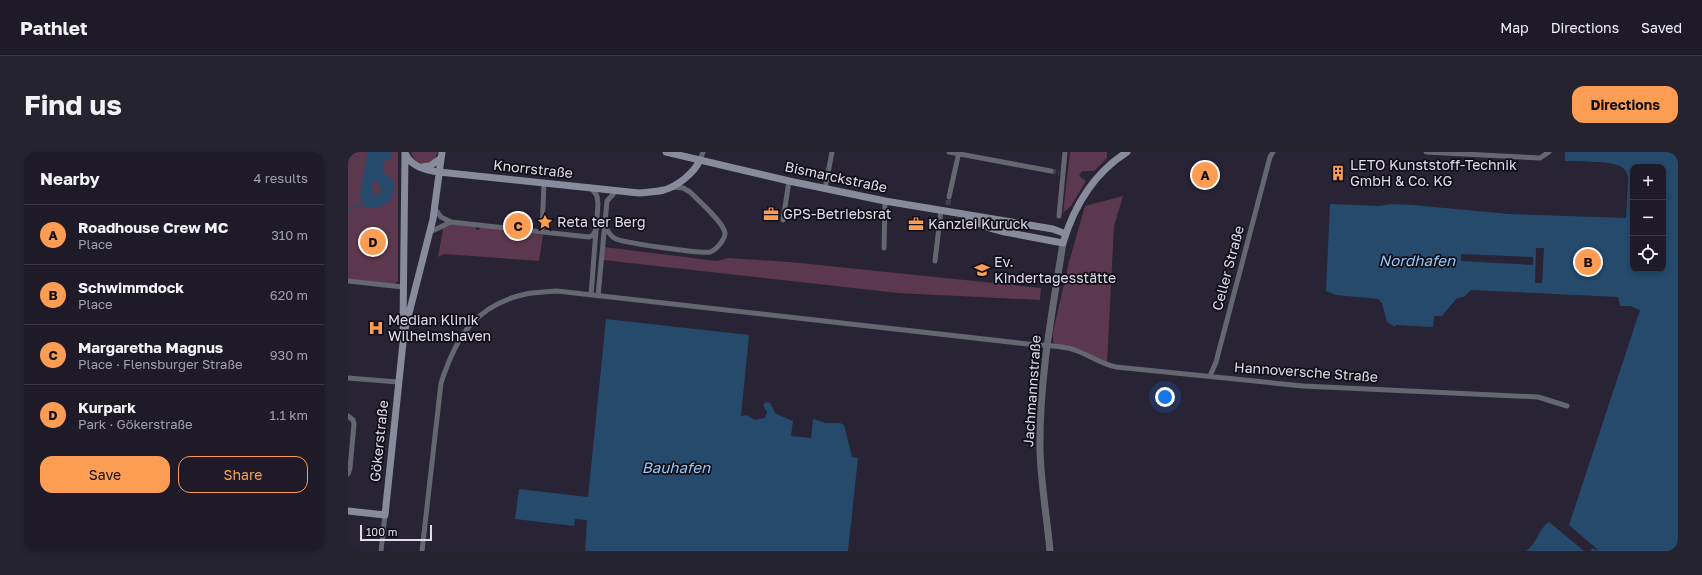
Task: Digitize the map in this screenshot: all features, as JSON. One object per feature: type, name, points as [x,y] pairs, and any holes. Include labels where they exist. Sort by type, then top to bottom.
[{"type":"main road","points":[[405,152],[409,161],[420,168],[430,166],[441,155]]},
{"type":"main road","name":"Gökerstraße","points":[[404,333],[403,287],[405,152]]},
{"type":"main road","name":"Bismarckstraße","points":[[666,152],[825,189],[885,201],[945,209],[990,228],[1063,243]]},
{"type":"main road","name":"Jachmannstraße","points":[[1063,243],[1069,223],[1078,203],[1089,186],[1124,153]]},
{"type":"main road","name":"Gökerstraße","points":[[385,515],[404,333],[435,209],[441,155]]},
{"type":"main road","points":[[668,188],[688,175],[700,160]]},
{"type":"main road","name":"Knorrstraße","points":[[420,168],[439,172],[639,193],[668,188]]},
{"type":"main road","name":"Bismarckstraße","points":[[956,213],[1057,230],[1066,234]]},
{"type":"main road","points":[[1057,230],[1064,228],[1069,223]]},
{"type":"main road","points":[[348,511],[385,515]]},
{"type":"street","points":[[700,160],[703,152]]},
{"type":"street","points":[[825,189],[832,152]]},
{"type":"street","points":[[949,152],[1051,171]]},
{"type":"street","points":[[1059,216],[1061,173],[1065,152]]},
{"type":"street","name":"Celler Straße","points":[[1210,376],[1216,362],[1273,152]]},
{"type":"street","points":[[1426,152],[1540,158],[1549,152]]},
{"type":"street","points":[[949,197],[959,153]]},
{"type":"street","points":[[783,220],[789,181]]},
{"type":"street","points":[[542,232],[544,183]]},
{"type":"street","points":[[604,225],[608,233],[615,239],[705,252],[713,251],[723,240],[725,234],[722,225],[690,192],[683,188],[668,188]]},
{"type":"street","points":[[591,295],[598,204],[597,196],[592,189]]},
{"type":"street","points":[[598,296],[607,201],[616,191]]},
{"type":"street","points":[[884,248],[885,201]]},
{"type":"street","points":[[435,209],[444,220],[451,222],[589,237],[593,235],[597,228]]},
{"type":"street","points":[[935,261],[945,209]]},
{"type":"street","points":[[430,232],[451,222]]},
{"type":"street","name":"Jachmannstraße","points":[[1050,551],[1040,453],[1046,346],[1063,243]]},
{"type":"street","points":[[594,257],[601,258]]},
{"type":"street","points":[[348,281],[403,287]]},
{"type":"street","name":"Hannoversche Straße","points":[[422,551],[441,383],[449,358],[463,333],[488,309],[526,294],[557,292],[591,295],[1046,346],[1052,345],[1075,350],[1108,365],[1116,367],[1310,386],[1538,398],[1567,406]]},
{"type":"street","points":[[348,378],[398,382]]},
{"type":"street","points":[[348,416],[353,420],[354,424],[350,468],[348,474]]},
{"type":"street","name":"Gökerstraße","points":[[381,551],[385,515]]},
{"type":"shaded area","points":[[348,152],[398,152],[398,281],[394,284],[348,279]]},
{"type":"shaded area","points":[[411,152],[438,152],[433,162],[419,163],[414,159]]},
{"type":"shaded area","points":[[1070,152],[1107,152],[1107,158],[1094,171],[1082,171],[1079,176],[1086,181],[1071,206],[1063,213]]},
{"type":"shaded area","points":[[1123,196],[1114,226],[1107,364],[1075,350],[1053,343],[1053,332],[1069,262],[1085,206]]},
{"type":"shaded area","points":[[444,223],[476,227],[476,230],[479,230],[480,227],[543,235],[539,261],[444,254],[438,257]]},
{"type":"shaded area","points":[[604,247],[717,261],[728,258],[790,262],[1041,288],[1040,300],[898,293],[603,260]]},
{"type":"water","points":[[367,152],[392,152],[392,157],[384,162],[383,168],[384,173],[393,179],[394,188],[391,200],[384,205],[373,208],[362,205],[361,198],[361,184],[367,159]],"holes":[[[378,182],[381,190],[380,194],[373,195],[372,183]]]},
{"type":"water","name":"Nordhafen","points":[[1565,152],[1678,152],[1678,551],[1590,551],[1593,548],[1596,550],[1597,549],[1569,525],[1640,310],[1630,306],[1620,306],[1618,297],[1471,290],[1464,297],[1457,298],[1442,316],[1434,316],[1433,327],[1396,325],[1395,327],[1387,322],[1382,303],[1378,299],[1336,295],[1326,291],[1330,204],[1379,206],[1392,204],[1509,214],[1626,218],[1627,173],[1619,165],[1596,162],[1565,161]]},
{"type":"water","name":"Bauhafen","points":[[606,319],[749,335],[741,416],[747,415],[755,420],[765,418],[767,412],[763,405],[766,402],[770,403],[776,414],[793,421],[791,436],[811,438],[813,419],[826,423],[840,423],[844,425],[852,457],[858,458],[848,551],[585,551],[587,520],[575,519],[574,526],[515,519],[519,489],[588,497]]},
{"type":"water","points":[[1549,522],[1584,551],[1526,551],[1533,544],[1542,528]]},
{"type":"pier","points":[[1536,248],[1544,248],[1542,283],[1535,283]]},
{"type":"pier","points":[[1461,254],[1533,257],[1533,265],[1461,261]]},
{"type":"waterway","points":[[348,209],[362,205]]},
{"type":"tunnel","points":[[1051,171],[1059,173]]},
{"type":"tunnel","points":[[948,205],[949,197]]},
{"type":"place","name":"LETO Kunststoff-Technik GmbH & Co. KG","points":[[1338,173]]},
{"type":"place","name":"Roadhouse Crew MC","points":[[1205,175]]},
{"type":"place","name":"GPS-Betriebsrat","points":[[771,214]]},
{"type":"place","name":"Reta ter Berg","points":[[545,222]]},
{"type":"place","name":"Kanzlei Kuruck","points":[[916,224]]},
{"type":"place","name":"Margaretha Magnus","points":[[518,226]]},
{"type":"place","name":"Kurpark","points":[[373,242]]},
{"type":"place","name":"Schwimmdock","points":[[1588,262]]},
{"type":"place","name":"Ev. Kindertagesstätte","points":[[982,270]]},
{"type":"place","name":"Median Klinik Wilhelmshaven","points":[[376,328]]}]
